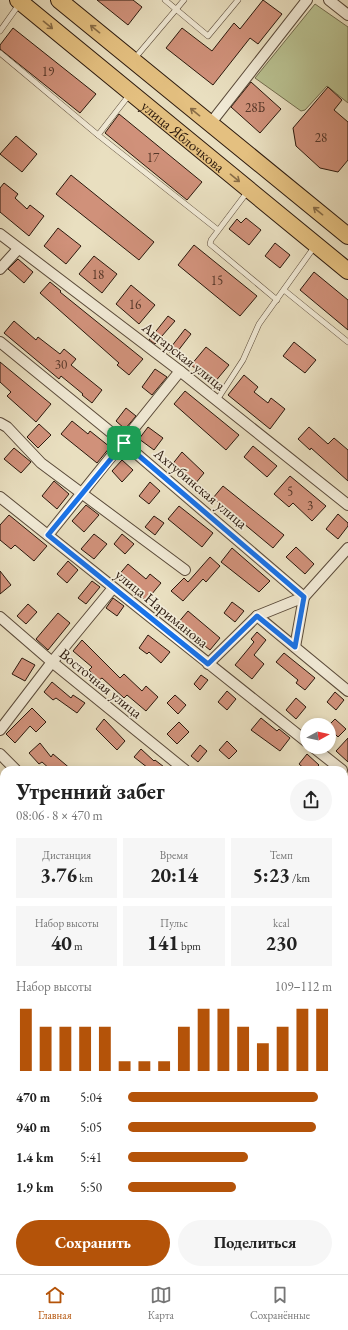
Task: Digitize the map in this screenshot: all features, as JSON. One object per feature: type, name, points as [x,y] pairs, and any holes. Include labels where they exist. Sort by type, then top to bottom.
[{"type":"main road","name":"улица Яблочкова","points":[[59,0],[348,236]]},
{"type":"main road","name":"улица Яблочкова","points":[[19,1],[348,271]]},
{"type":"street","points":[[210,124],[307,0]]},
{"type":"street","points":[[328,0],[348,15]]},
{"type":"street","name":"Ангарская улица","points":[[0,234],[180,371],[348,505]]},
{"type":"street","points":[[0,269],[18,249]]},
{"type":"street","name":"Ахтубинская улица","points":[[0,342],[124,443],[304,597]]},
{"type":"street","points":[[48,535],[124,443],[180,371]]},
{"type":"street","points":[[0,423],[7,427],[41,463],[185,570]]},
{"type":"street","name":"улица Нариманова","points":[[0,497],[300,736]]},
{"type":"street","points":[[208,664],[257,616],[304,597],[348,548]]},
{"type":"street","points":[[0,730],[52,662],[113,588]]},
{"type":"street","points":[[295,647],[304,597]]},
{"type":"street","name":"Восточная улица","points":[[0,616],[52,662],[180,766]]},
{"type":"street","points":[[257,616],[348,690]]},
{"type":"street","points":[[0,754],[12,766]]},
{"type":"street","points":[[322,754],[337,766]]},
{"type":"lane","points":[[165,0],[208,36],[238,0]]},
{"type":"lane","points":[[133,61],[184,0]]},
{"type":"lane","points":[[0,31],[19,1]]},
{"type":"lane","points":[[0,54],[98,135],[218,230]]},
{"type":"lane","points":[[98,135],[130,93]]},
{"type":"lane","points":[[249,190],[218,230],[210,244],[277,300]]},
{"type":"lane","points":[[217,400],[243,360],[259,324],[316,245]]},
{"type":"lane","points":[[284,290],[348,342]]},
{"type":"green space","points":[[315,4],[348,27],[348,103],[327,86],[305,110],[301,111],[255,78]]},
{"type":"building","points":[[97,0],[133,0],[142,7],[128,25]]},
{"type":"building","points":[[263,0],[282,14],[258,44],[250,38],[213,85],[166,48],[182,28],[212,51],[234,23],[240,29]]},
{"type":"building","points":[[13,28],[96,94],[80,113],[0,49],[0,45]]},
{"type":"building","points":[[251,82],[281,109],[260,133],[231,107]]},
{"type":"building","points":[[328,87],[342,100],[334,110],[348,122],[348,160],[338,172],[320,168],[296,146],[293,128]]},
{"type":"building","points":[[119,114],[202,182],[187,200],[105,133]]},
{"type":"building","points":[[16,136],[37,154],[22,172],[0,154]]},
{"type":"building","points":[[71,175],[154,242],[139,260],[56,194]]},
{"type":"building","points":[[4,183],[18,194],[15,198],[27,209],[30,205],[44,216],[29,236],[0,212],[0,188]]},
{"type":"building","points":[[246,218],[261,230],[249,245],[229,229],[237,219],[241,223]]},
{"type":"building","points":[[58,228],[81,246],[66,264],[44,246]]},
{"type":"building","points":[[275,243],[290,255],[280,268],[265,256]]},
{"type":"building","points":[[194,245],[257,296],[240,316],[178,265]]},
{"type":"building","points":[[94,256],[117,274],[102,293],[79,274]]},
{"type":"building","points":[[18,259],[33,272],[24,283],[8,269]]},
{"type":"building","points":[[314,272],[348,300],[348,330],[300,290]]},
{"type":"building","points":[[50,282],[61,291],[60,292],[143,359],[129,375],[117,365],[119,363],[40,293]]},
{"type":"building","points":[[131,285],[155,305],[139,324],[116,304]]},
{"type":"building","points":[[168,316],[175,321],[155,344],[149,340]]},
{"type":"building","points":[[14,321],[36,340],[38,337],[60,354],[64,349],[76,359],[71,365],[102,390],[92,403],[61,376],[59,379],[4,333]]},
{"type":"building","points":[[185,329],[191,334],[174,356],[168,351]]},
{"type":"building","points":[[294,342],[316,360],[305,373],[283,356]]},
{"type":"building","points":[[206,347],[229,365],[214,383],[191,365]]},
{"type":"building","points":[[0,362],[51,404],[36,422],[7,396],[11,392],[0,382]]},
{"type":"building","points":[[155,369],[167,377],[152,395],[142,387]]},
{"type":"building","points":[[244,375],[258,387],[254,392],[268,403],[271,398],[285,409],[270,429],[228,395]]},
{"type":"building","points":[[185,391],[239,435],[226,450],[174,404]]},
{"type":"building","points":[[126,408],[136,416],[125,429],[116,421]]},
{"type":"building","points":[[72,421],[88,434],[90,431],[110,447],[97,463],[61,434]]},
{"type":"building","points":[[39,424],[51,435],[38,448],[27,437]]},
{"type":"building","points":[[148,427],[163,438],[154,450],[139,439]]},
{"type":"building","points":[[309,427],[328,444],[334,438],[348,450],[348,481],[311,448],[310,450],[298,439]]},
{"type":"building","points":[[253,446],[277,466],[267,477],[244,457]]},
{"type":"building","points":[[14,448],[31,462],[21,473],[4,459]]},
{"type":"building","points":[[182,452],[204,473],[195,484],[171,466]]},
{"type":"building","points":[[122,460],[133,470],[122,482],[112,471]]},
{"type":"building","points":[[290,476],[326,506],[312,521],[293,503],[289,507],[274,494]]},
{"type":"building","points":[[54,481],[69,494],[57,509],[42,496]]},
{"type":"building","points":[[150,482],[160,491],[149,504],[139,496]]},
{"type":"building","points":[[223,486],[284,535],[273,548],[213,498]]},
{"type":"building","points":[[86,505],[99,515],[84,532],[72,521]]},
{"type":"building","points":[[179,506],[213,533],[202,547],[168,519]]},
{"type":"building","points":[[338,514],[348,523],[348,526],[338,539],[326,529]]},
{"type":"building","points":[[9,515],[47,546],[34,561],[15,545],[11,549],[0,540],[0,525]]},
{"type":"building","points":[[154,516],[164,523],[155,535],[145,527]]},
{"type":"building","points":[[94,534],[107,544],[94,559],[81,549]]},
{"type":"building","points":[[122,534],[134,544],[125,554],[114,544]]},
{"type":"building","points":[[296,547],[314,564],[305,574],[286,557]]},
{"type":"building","points":[[232,548],[270,581],[259,592],[221,562]]},
{"type":"building","points":[[210,557],[220,566],[206,582],[203,579],[183,601],[171,591],[184,578],[188,582]]},
{"type":"building","points":[[68,561],[78,570],[67,583],[57,574]]},
{"type":"building","points":[[128,564],[146,579],[150,574],[161,583],[146,601],[117,577]]},
{"type":"building","points":[[0,571],[11,585],[0,594]]},
{"type":"building","points":[[92,581],[100,587],[86,604],[78,598]]},
{"type":"building","points":[[113,598],[124,606],[117,616],[106,608]]},
{"type":"building","points":[[232,602],[244,611],[235,622],[224,613]]},
{"type":"building","points":[[28,604],[37,612],[26,624],[17,616]]},
{"type":"building","points":[[188,611],[220,638],[210,650],[177,624]]},
{"type":"building","points":[[58,613],[70,623],[48,650],[36,639]]},
{"type":"building","points":[[257,632],[266,640],[254,655],[264,664],[252,679],[235,665],[254,642],[251,639]]},
{"type":"building","points":[[148,635],[170,652],[161,663],[149,652],[147,654],[139,648]]},
{"type":"building","points":[[82,640],[120,678],[124,674],[142,691],[146,686],[158,697],[146,711],[127,695],[124,698],[102,678],[99,680],[89,670],[92,667],[73,651]]},
{"type":"building","points":[[284,653],[315,678],[305,690],[296,683],[298,680],[276,662]]},
{"type":"building","points":[[22,658],[35,665],[25,681],[12,674]]},
{"type":"building","points":[[201,675],[208,680],[200,690],[194,684]]},
{"type":"building","points":[[52,682],[71,698],[73,695],[85,703],[77,713],[56,698],[53,700],[44,692]]},
{"type":"building","points":[[227,691],[236,699],[227,710],[218,702]]},
{"type":"building","points":[[335,692],[344,700],[336,710],[327,702]]},
{"type":"building","points":[[175,695],[186,705],[178,714],[167,703]]},
{"type":"building","points":[[296,698],[306,707],[296,719],[286,710]]},
{"type":"building","points":[[32,708],[46,722],[36,732],[30,726],[15,743],[6,734]]},
{"type":"building","points":[[261,718],[277,731],[279,729],[290,738],[280,751],[251,730]]},
{"type":"building","points":[[104,719],[125,741],[117,750],[96,729]]},
{"type":"building","points":[[336,720],[346,729],[338,737],[336,735]]},
{"type":"building","points":[[179,722],[189,732],[177,744],[167,734]]},
{"type":"building","points":[[348,738],[348,762],[336,751]]},
{"type":"building","points":[[227,741],[237,751],[229,759],[219,750]]},
{"type":"building","points":[[40,743],[51,757],[53,754],[67,766],[46,766],[42,762],[39,764],[29,753]]},
{"type":"building","points":[[200,745],[207,751],[198,762],[191,756]]},
{"type":"building","points":[[141,749],[154,761],[155,760],[163,766],[145,766],[134,757]]},
{"type":"building","points":[[307,754],[319,765],[318,766],[301,766],[299,764]]},
{"type":"route","points":[[124,443],[304,597],[295,647],[257,616],[208,664],[48,535],[124,443]]}]
